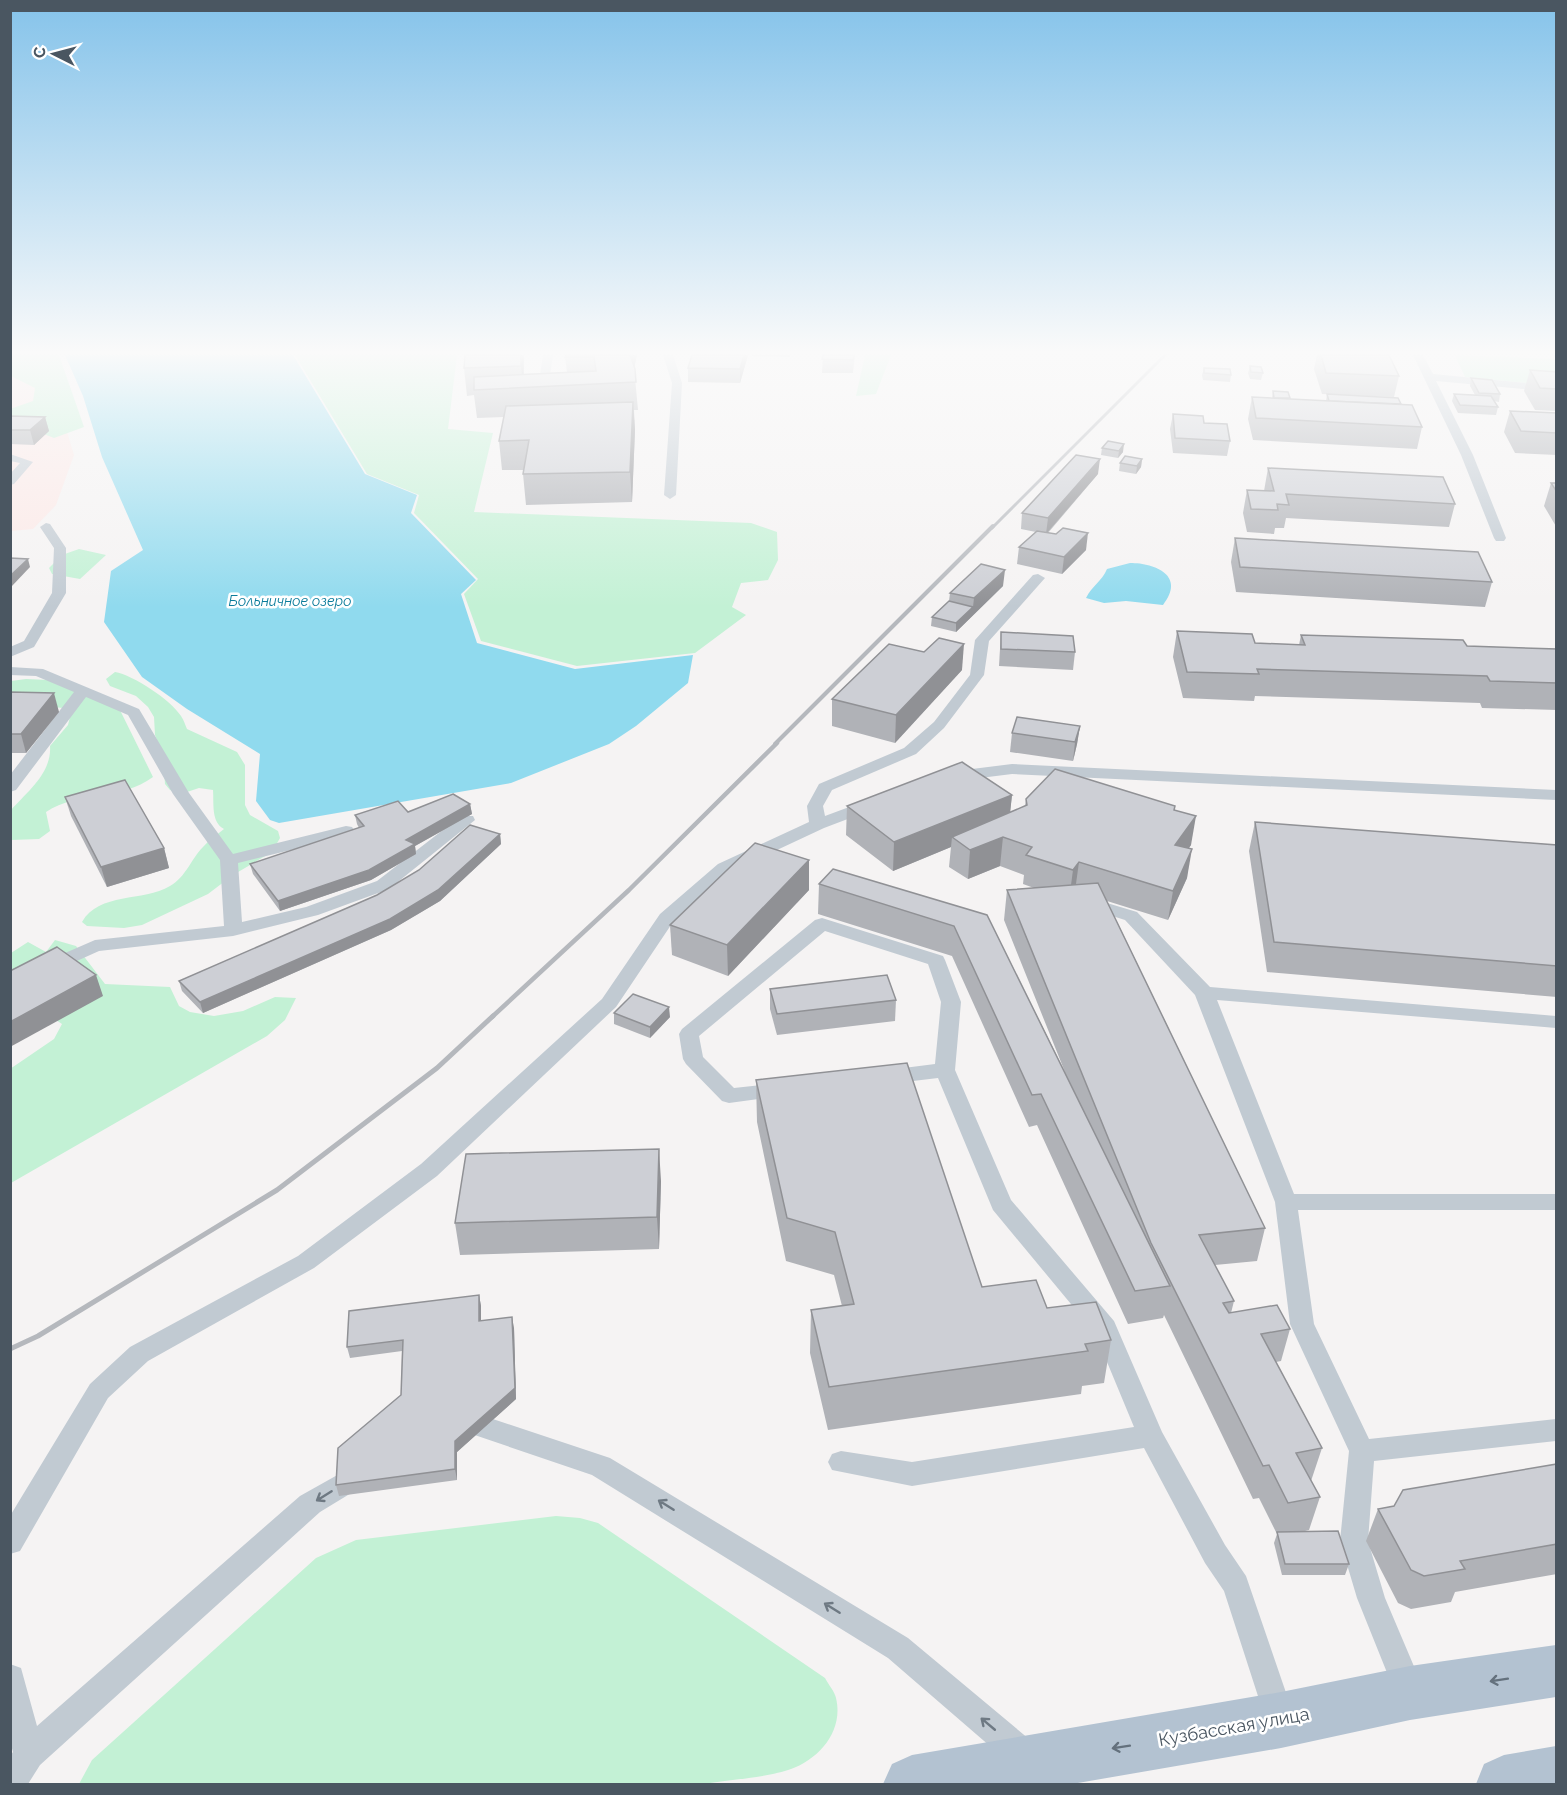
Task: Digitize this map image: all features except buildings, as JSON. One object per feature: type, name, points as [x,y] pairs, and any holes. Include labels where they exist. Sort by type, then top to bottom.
[{"type":"main road","name":"Кузбасская улица","points":[[912,1785],[1032,1762],[1281,1720],[1410,1693],[1557,1671]]},
{"type":"lane","points":[[670,495],[673,439]]},
{"type":"lane","points":[[1459,439],[1500,538]]},
{"type":"lane","points":[[10,457],[27,462],[10,482]]},
{"type":"lane","points":[[10,653],[29,644],[59,593],[60,548],[46,527]]},
{"type":"lane","points":[[818,824],[815,806],[825,787],[910,752],[939,725],[977,675],[982,640],[1038,578]]},
{"type":"lane","points":[[10,670],[38,672],[134,712],[181,794],[229,860],[233,930]]},
{"type":"lane","points":[[10,787],[83,691]]},
{"type":"lane","points":[[938,778],[1012,770],[1557,795]]},
{"type":"lane","points":[[10,1542],[99,1391],[139,1354],[306,1262],[429,1170],[609,1003],[666,918],[724,868],[818,824],[884,799]]},
{"type":"lane","points":[[10,985],[95,946],[233,930],[312,911],[383,885],[467,820]]},
{"type":"lane","points":[[229,860],[346,831]]},
{"type":"lane","points":[[1072,897],[1131,916],[1204,993],[1286,1202],[1302,1324],[1362,1451],[1354,1541],[1371,1598],[1410,1693]]},
{"type":"lane","points":[[798,1088],[729,1096],[693,1059],[689,1034],[822,924],[936,960],[951,1002],[945,1070],[1001,1204],[1105,1328],[1151,1436],[1215,1554],[1236,1585],[1281,1720]]},
{"type":"lane","points":[[1204,993],[1557,1022]]},
{"type":"lane","points":[[866,1080],[945,1070]]},
{"type":"lane","points":[[1286,1202],[1557,1202]]},
{"type":"lane","points":[[442,1423],[453,1416],[601,1466],[898,1648],[1032,1762]]},
{"type":"lane","points":[[1362,1451],[1557,1430]]},
{"type":"lane","points":[[841,1462],[912,1474],[1151,1436]]},
{"type":"lane","points":[[11,1785],[29,1754],[310,1504],[381,1460]]},
{"type":"lane","points":[[10,1678],[29,1754]]},
{"type":"shaded area","points":[[10,439],[69,439],[74,455],[56,505],[33,529],[11,531]]},
{"type":"green space","points":[[346,439],[492,439],[474,512],[751,523],[777,532],[778,560],[768,580],[741,583],[732,607],[746,615],[695,653],[577,666],[481,641],[464,594],[478,579],[414,513],[419,495],[367,474]]},
{"type":"green space","points":[[79,549],[106,555],[80,579],[52,574],[49,568],[62,555]]},
{"type":"green space","points":[[115,672],[141,683],[169,703],[182,718],[187,729],[237,752],[245,765],[245,805],[250,815],[278,831],[280,838],[272,852],[233,875],[208,894],[142,925],[124,928],[87,926],[82,922],[99,906],[159,891],[170,886],[180,878],[205,844],[224,829],[215,817],[213,790],[199,788],[181,794],[170,790],[165,784],[163,756],[155,735],[154,717],[148,707],[136,696],[110,686],[106,679]]},
{"type":"green space","points":[[49,680],[116,702],[153,777],[127,790],[59,805],[46,812],[50,831],[39,839],[11,840],[11,810],[43,773],[50,756],[50,746],[68,725],[70,717],[64,708],[11,704],[11,681]]},
{"type":"green space","points":[[55,940],[76,946],[105,984],[170,987],[179,1006],[190,1012],[214,1016],[243,1011],[275,997],[296,998],[285,1020],[267,1036],[11,1183],[10,1069],[54,1039],[62,1024],[26,1000],[11,997],[11,953],[28,942],[46,952]]},
{"type":"green space","points":[[556,1516],[580,1518],[598,1523],[825,1678],[835,1696],[838,1710],[833,1732],[820,1751],[801,1764],[782,1772],[704,1784],[79,1784],[92,1760],[316,1558],[356,1540]]},
{"type":"water","name":"Больничное озеро","points":[[96,439],[344,439],[365,474],[417,495],[411,513],[476,580],[461,594],[477,643],[575,669],[693,655],[688,683],[636,726],[609,744],[511,783],[279,823],[270,820],[256,801],[260,754],[187,709],[142,677],[104,622],[111,571],[143,550],[102,457]]},
{"type":"water","points":[[1130,563],[1149,565],[1165,573],[1170,579],[1169,595],[1163,605],[1126,601],[1104,603],[1086,598],[1107,569]]},
{"type":"railway","points":[[992,528],[1081,439]]},
{"type":"railway","points":[[775,744],[993,526]]},
{"type":"railway","points":[[492,1017],[629,890],[777,743]]},
{"type":"railway","points":[[10,1349],[38,1336],[277,1190],[437,1068],[493,1016]]}]
